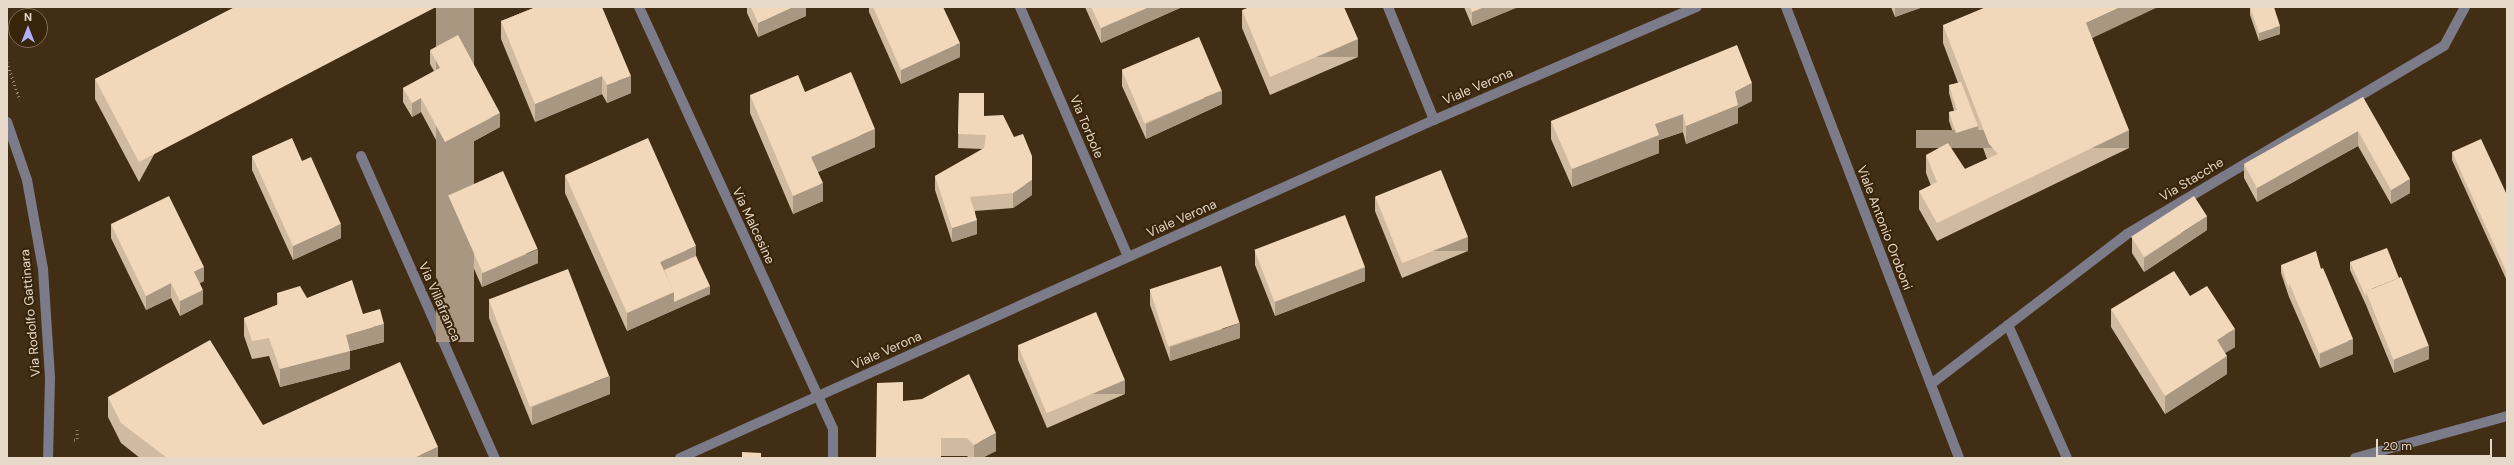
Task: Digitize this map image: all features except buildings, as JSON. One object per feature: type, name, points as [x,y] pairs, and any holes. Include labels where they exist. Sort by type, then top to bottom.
[{"type":"street","name":"Via Malcesine","points":[[639,7],[833,429],[833,458]]},
{"type":"street","name":"Via Torbole","points":[[1020,7],[1128,257]]},
{"type":"street","points":[[1388,7],[1434,120]]},
{"type":"street","name":"Viale Verona","points":[[680,458],[1434,120],[1697,7]]},
{"type":"street","name":"Viale Antonio Oroboni","points":[[1786,7],[1959,458]]},
{"type":"street","name":"Via Stacche","points":[[1931,384],[2127,234],[2444,46],[2466,7]]},
{"type":"street","name":"Via Rodolfo Gattinara","points":[[7,122],[27,180],[43,269],[50,378],[48,458]]},
{"type":"street","name":"Via Villafranca","points":[[360,156],[495,458]]},
{"type":"street","points":[[2008,325],[2067,458]]},
{"type":"street","points":[[2355,458],[2507,416]]}]
